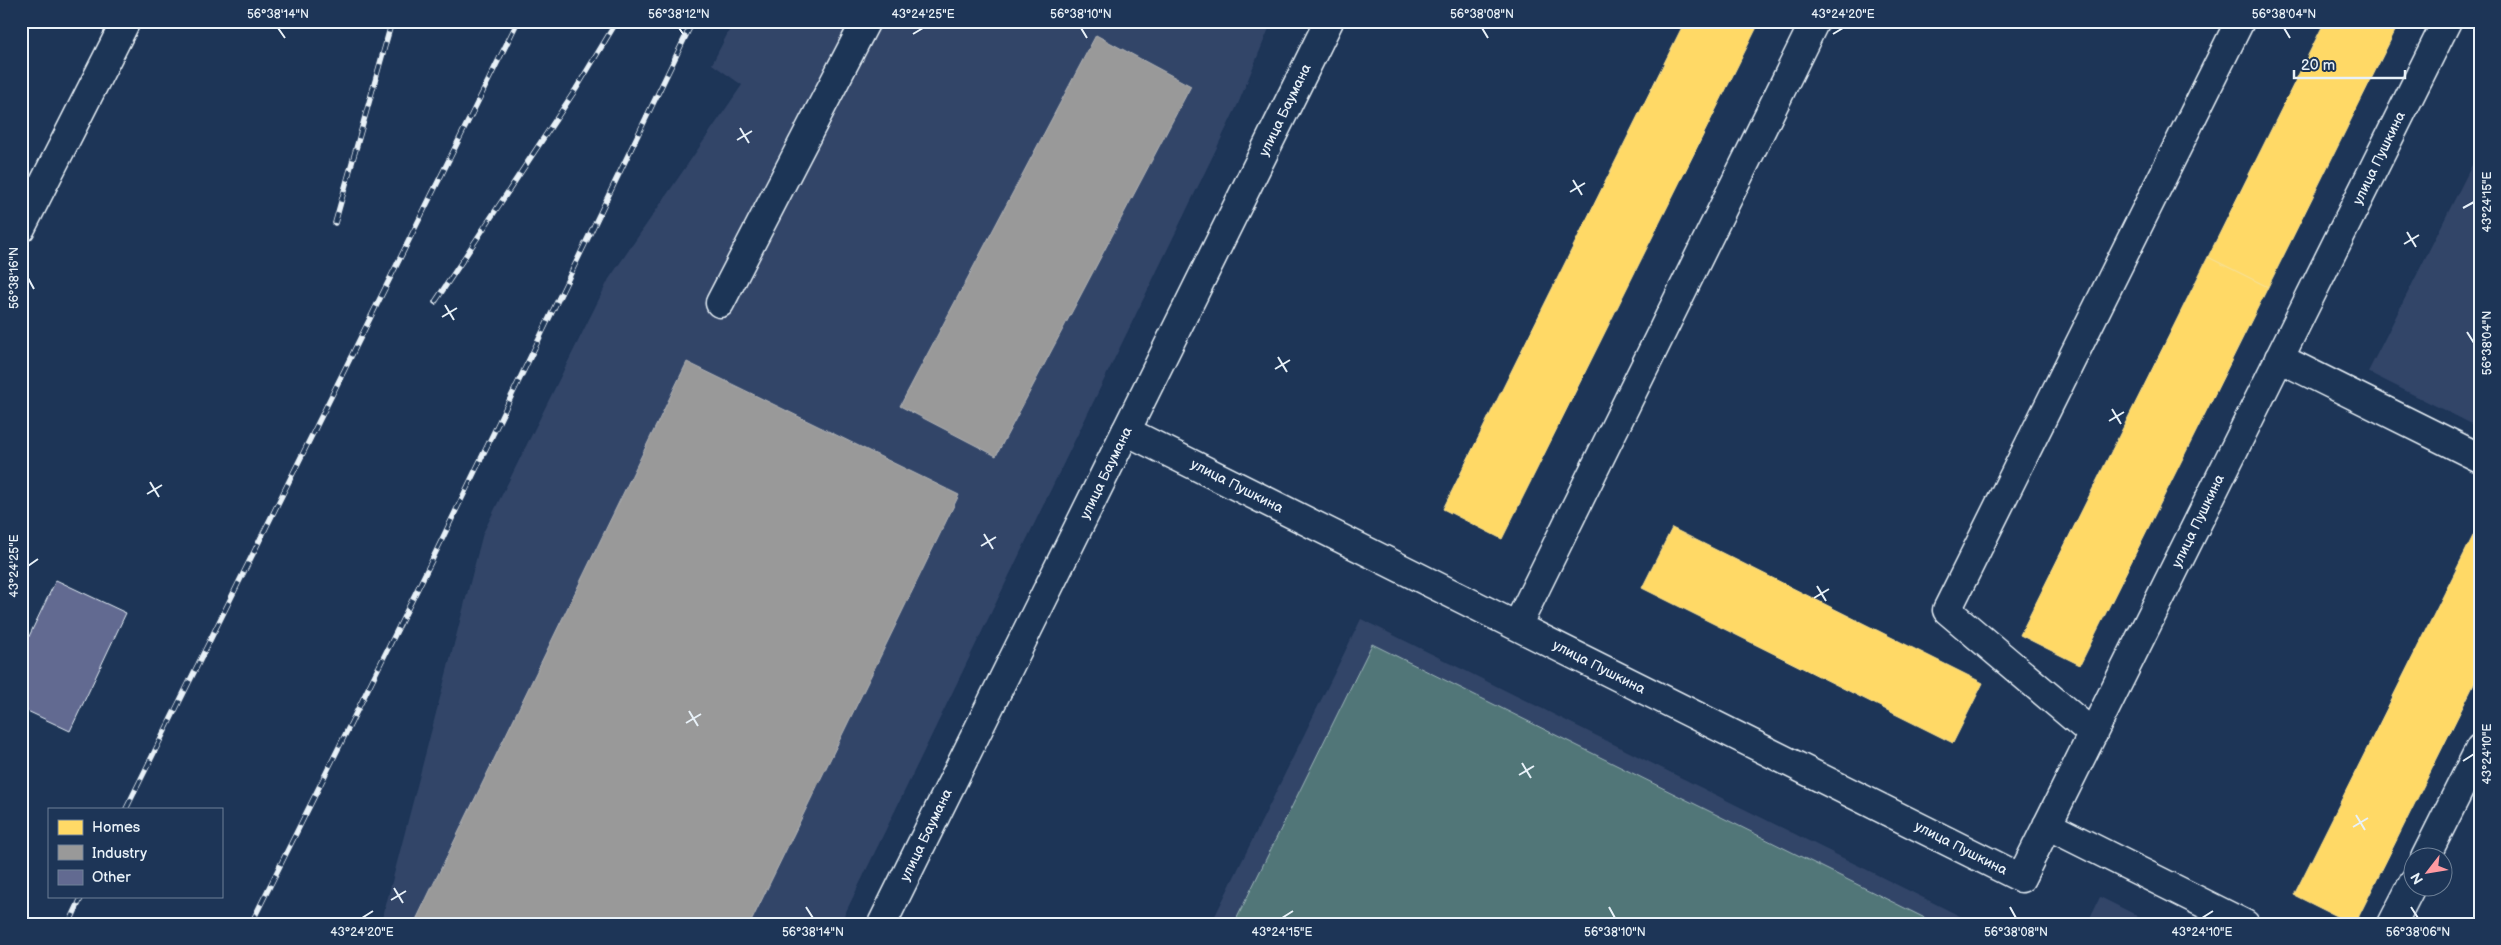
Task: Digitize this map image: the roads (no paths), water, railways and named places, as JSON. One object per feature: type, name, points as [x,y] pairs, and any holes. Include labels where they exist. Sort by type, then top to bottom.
[{"type":"street","points":[[21,228],[126,21]]},
{"type":"street","points":[[720,303],[866,21]]},
{"type":"street","name":"улица Баумана","points":[[882,924],[1329,21]]},
{"type":"street","points":[[1517,626],[1815,21]]},
{"type":"street","points":[[2093,734],[1947,610],[2240,21]]},
{"type":"street","name":"улица Пушкина","points":[[1126,431],[2021,878],[2447,21]]},
{"type":"street","points":[[2279,358],[2480,458]]},
{"type":"street","points":[[2430,848],[2480,748]]},
{"type":"street","points":[[2047,825],[2245,924]]},
{"type":"street","points":[[2392,924],[2405,898]]},
{"type":"railway","points":[[335,223],[392,21]]},
{"type":"railway","points":[[126,808],[518,21]]},
{"type":"railway","points":[[435,302],[576,89],[617,21]]},
{"type":"railway","points":[[251,924],[432,560],[693,21]]},
{"type":"railway","points":[[69,924],[81,898]]}]
